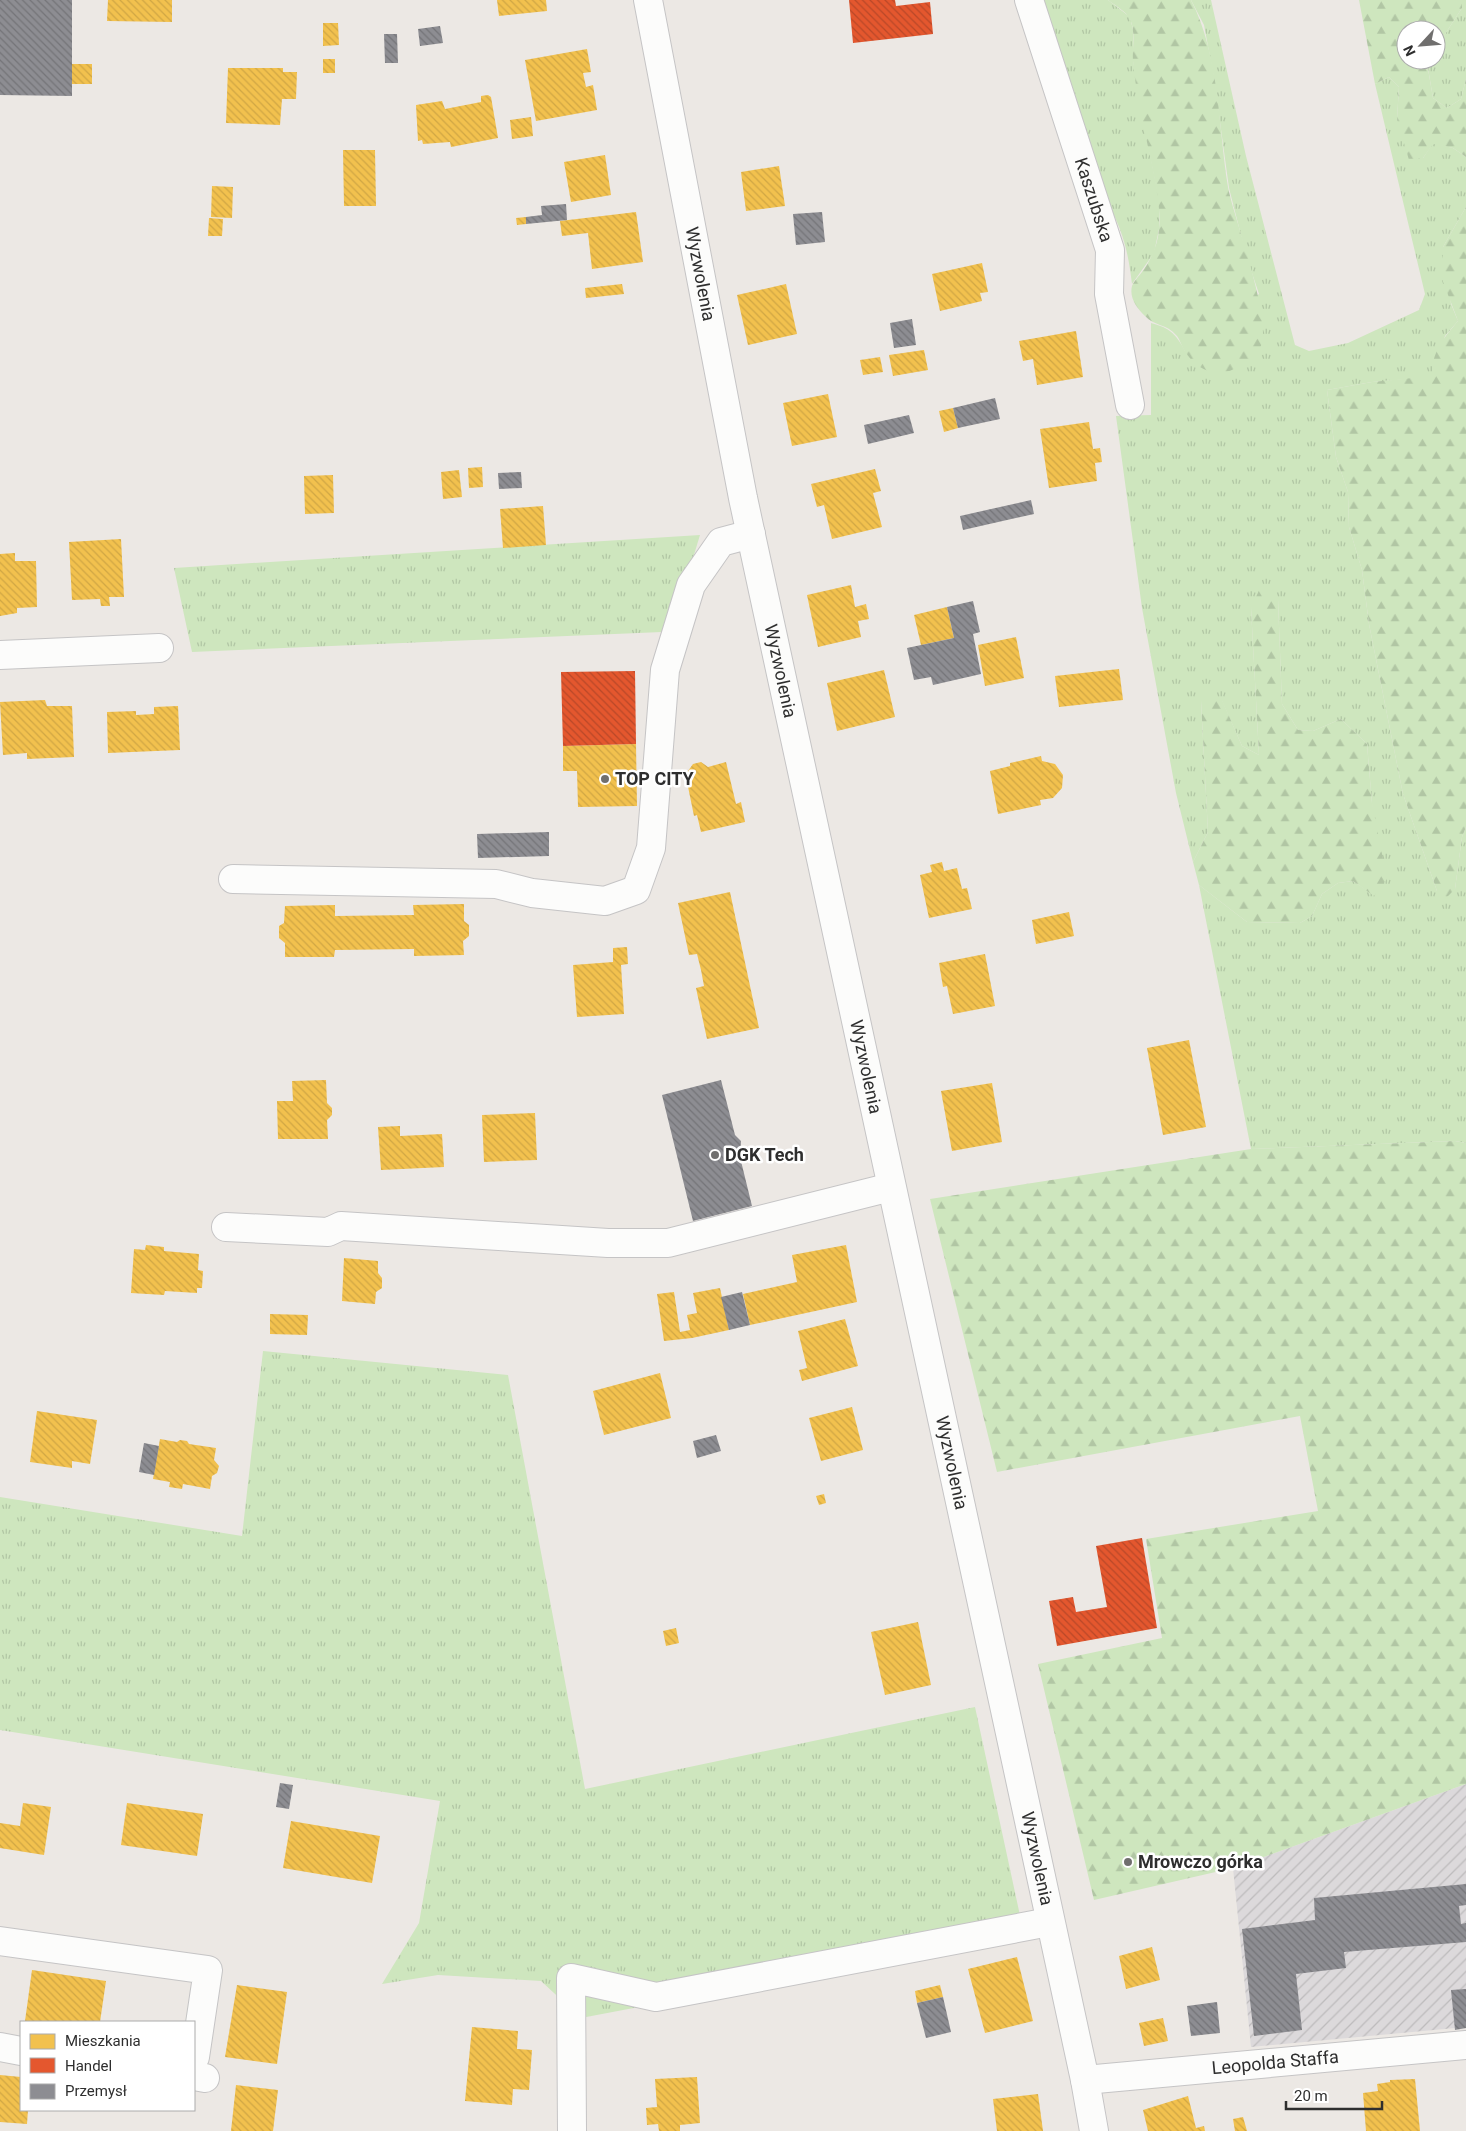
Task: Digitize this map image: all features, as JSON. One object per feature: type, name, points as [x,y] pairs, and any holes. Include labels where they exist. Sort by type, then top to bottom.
[{"type":"street","name":"Wyzwolenia","points":[[648,0],[696,263],[751,534],[1049,1922],[1085,2080],[1094,2131]]},
{"type":"street","name":"Kaszubska","points":[[1029,0],[1110,250],[1109,294],[1130,405]]},
{"type":"street","points":[[233,879],[496,884],[532,893],[605,902],[636,890],[651,848],[665,670],[691,585],[721,542],[751,534]]},
{"type":"street","points":[[0,655],[159,648]]},
{"type":"street","points":[[226,1227],[328,1232],[342,1226],[608,1243],[668,1243],[891,1187]]},
{"type":"street","points":[[572,2131],[571,1978],[656,1997],[1049,1922]]},
{"type":"street","points":[[0,1941],[208,1970],[198,2070]]},
{"type":"street","name":"Leopolda Staffa","points":[[1085,2080],[1466,2045]]},
{"type":"street","points":[[0,2048],[20,2051]]},
{"type":"shaded area","points":[[1466,1784],[1466,2027],[1251,2047],[1233,1868]]},
{"type":"green space","points":[[1042,0],[1108,0],[1130,17],[1133,30],[1133,60],[1159,199],[1159,229],[1154,253],[1132,284],[1124,241],[1117,221],[1106,200]]},
{"type":"green space","points":[[1108,0],[1191,0],[1201,22],[1208,45],[1217,92],[1228,187],[1252,270],[1262,317],[1263,335],[1260,348],[1245,363],[1227,372],[1212,372],[1199,367],[1188,356],[1179,338],[1169,329],[1152,322],[1139,310],[1133,299],[1132,286],[1148,262],[1157,240],[1159,205],[1136,87],[1132,24],[1126,14]]},
{"type":"green space","points":[[1191,0],[1211,0],[1246,156],[1295,345],[1309,351],[1348,343],[1419,310],[1425,294],[1375,84],[1389,77],[1399,87],[1397,119],[1423,158],[1433,143],[1453,148],[1466,157],[1466,207],[1443,247],[1451,304],[1458,321],[1445,336],[1434,377],[1372,382],[1327,390],[1336,457],[1348,492],[1349,527],[1362,570],[1369,624],[1403,794],[1437,891],[1455,889],[1462,837],[1466,827],[1466,1143],[1455,1141],[1251,1149],[1199,885],[1247,922],[1300,923],[1312,916],[1322,894],[1338,883],[1353,881],[1374,895],[1372,803],[1367,744],[1341,719],[1313,731],[1298,730],[1282,704],[1278,600],[1251,608],[1259,755],[1242,746],[1222,701],[1201,701],[1208,832],[1193,862],[1176,793],[1142,608],[1116,416],[1151,415],[1151,323],[1172,332],[1185,351],[1259,294],[1246,255],[1229,188],[1214,78],[1204,25]]},
{"type":"green space","points":[[1359,0],[1462,0],[1462,8],[1446,33],[1446,20],[1396,20],[1396,70],[1428,70],[1433,98],[1447,108],[1461,99],[1466,79],[1466,157],[1453,148],[1433,144],[1423,158],[1409,160],[1397,119],[1399,87],[1389,77],[1375,84]]},
{"type":"green space","points":[[1462,0],[1466,0],[1466,79],[1461,99],[1447,108],[1433,98],[1428,70],[1446,70],[1446,33],[1462,8]]},
{"type":"green space","points":[[1466,207],[1466,827],[1462,837],[1455,889],[1445,899],[1437,891],[1403,794],[1369,624],[1362,570],[1349,527],[1348,492],[1336,457],[1327,390],[1372,382],[1433,376],[1433,361],[1439,347],[1458,321],[1442,279],[1443,247]]},
{"type":"green space","points":[[700,535],[687,578],[662,632],[192,652],[174,568]]},
{"type":"green space","points":[[1261,586],[1278,600],[1282,704],[1298,730],[1313,731],[1341,719],[1367,744],[1372,803],[1387,879],[1374,896],[1353,881],[1338,883],[1322,894],[1312,916],[1300,923],[1247,922],[1199,885],[1193,862],[1208,832],[1201,701],[1222,700],[1242,746],[1259,755],[1251,608]]},
{"type":"green space","points":[[1455,1141],[1466,1143],[1466,1784],[1233,1868],[1094,1900],[1038,1664],[1162,1638],[1146,1539],[1318,1511],[1300,1416],[997,1472],[930,1199],[1251,1149]]},
{"type":"green space","points":[[263,1351],[508,1375],[585,1789],[975,1707],[1024,1934],[581,2018],[541,1981],[438,1975],[382,1984],[419,1923],[440,1801],[0,1730],[0,1497],[242,1536]]},
{"type":"building: Mieszkania","points":[[108,0],[172,0],[172,22],[107,21]]},
{"type":"building: Mieszkania","points":[[497,0],[546,0],[547,11],[499,16]]},
{"type":"building: Mieszkania","points":[[323,23],[338,23],[339,45],[323,46]]},
{"type":"building: Mieszkania","points":[[587,49],[591,72],[583,73],[586,87],[593,85],[597,110],[536,121],[525,60]]},
{"type":"building: Mieszkania","points":[[323,59],[335,59],[335,73],[323,73]]},
{"type":"building: Mieszkania","points":[[72,64],[92,64],[92,84],[72,84]]},
{"type":"building: Mieszkania","points":[[228,68],[283,68],[283,72],[297,72],[296,99],[282,99],[280,125],[226,123]]},
{"type":"building: Mieszkania","points":[[488,95],[491,97],[498,138],[451,147],[450,142],[423,144],[422,140],[418,141],[416,105],[442,101],[445,109],[481,102],[481,96]]},
{"type":"building: Mieszkania","points":[[531,117],[533,136],[512,139],[510,120]]},
{"type":"building: Mieszkania","points":[[343,150],[375,150],[376,206],[344,206]]},
{"type":"building: Mieszkania","points":[[605,155],[611,195],[571,202],[564,162]]},
{"type":"building: Mieszkania","points":[[779,166],[785,206],[746,211],[741,172]]},
{"type":"building: Mieszkania","points":[[212,186],[233,187],[232,218],[211,217]]},
{"type":"building: Mieszkania","points":[[636,212],[643,262],[592,269],[588,233],[562,236],[560,221]]},
{"type":"building: Mieszkania","points":[[526,217],[526,224],[517,225],[516,218]]},
{"type":"building: Mieszkania","points":[[209,218],[223,219],[222,236],[208,236]]},
{"type":"building: Mieszkania","points":[[982,263],[988,292],[980,293],[982,301],[940,311],[932,274]]},
{"type":"building: Mieszkania","points":[[622,284],[624,294],[586,298],[585,288]]},
{"type":"building: Mieszkania","points":[[786,284],[797,334],[748,345],[737,295]]},
{"type":"building: Mieszkania","points":[[1076,331],[1083,377],[1037,385],[1033,359],[1023,361],[1019,341]]},
{"type":"building: Mieszkania","points":[[924,350],[928,370],[893,376],[889,355]]},
{"type":"building: Mieszkania","points":[[880,357],[883,372],[863,375],[860,360]]},
{"type":"building: Mieszkania","points":[[828,394],[837,437],[792,446],[783,403]]},
{"type":"building: Mieszkania","points":[[953,408],[958,428],[944,432],[939,411]]},
{"type":"building: Mieszkania","points":[[1089,422],[1093,449],[1100,448],[1102,462],[1095,463],[1097,481],[1049,488],[1040,429]]},
{"type":"building: Mieszkania","points":[[482,467],[483,487],[469,488],[468,468]]},
{"type":"building: Mieszkania","points":[[875,469],[881,491],[873,493],[882,527],[832,539],[824,505],[817,507],[811,484]]},
{"type":"building: Mieszkania","points":[[459,470],[462,497],[443,499],[441,472]]},
{"type":"building: Mieszkania","points":[[333,475],[334,513],[305,514],[304,476]]},
{"type":"building: Mieszkania","points":[[543,506],[546,545],[503,548],[500,509]]},
{"type":"building: Mieszkania","points":[[121,539],[124,597],[109,597],[110,606],[101,606],[100,599],[72,600],[69,542]]},
{"type":"building: Mieszkania","points":[[15,553],[15,561],[36,561],[37,607],[17,608],[17,613],[0,616],[0,554]]},
{"type":"building: Mieszkania","points":[[851,585],[855,607],[866,604],[869,619],[858,621],[861,637],[818,647],[807,595]]},
{"type":"building: Mieszkania","points":[[947,607],[954,638],[921,645],[914,615]]},
{"type":"building: Mieszkania","points":[[1016,637],[1024,678],[985,686],[978,645]]},
{"type":"building: Mieszkania","points":[[1119,669],[1123,700],[1059,707],[1055,676]]},
{"type":"building: Mieszkania","points":[[884,670],[895,717],[837,731],[827,683]]},
{"type":"building: Mieszkania","points":[[45,700],[47,706],[72,706],[74,757],[27,759],[27,753],[3,755],[0,702]]},
{"type":"building: Mieszkania","points":[[178,706],[180,750],[108,753],[107,712],[136,711],[136,715],[154,714],[154,707]]},
{"type":"building: Mieszkania","points":[[636,744],[637,806],[578,807],[577,771],[563,771],[563,746]]},
{"type":"building: Mieszkania","points":[[1041,756],[1042,761],[1055,764],[1063,775],[1062,788],[1053,798],[1040,800],[1041,805],[998,814],[990,771],[1010,766],[1010,763]]},
{"type":"building: Mieszkania","points":[[701,762],[708,767],[726,762],[736,804],[741,802],[745,822],[701,832],[697,815],[694,816],[685,772],[693,764]]},
{"type":"building: Mieszkania","points":[[942,862],[944,871],[957,868],[962,889],[967,888],[972,909],[929,918],[920,875],[932,872],[930,865]]},
{"type":"building: Mieszkania","points":[[730,892],[759,1028],[707,1039],[696,988],[704,986],[701,970],[697,954],[689,955],[678,903]]},
{"type":"building: Mieszkania","points":[[464,904],[464,921],[469,925],[469,936],[463,941],[464,955],[414,956],[414,949],[335,950],[334,957],[285,957],[285,943],[279,938],[279,926],[284,923],[285,906],[335,905],[335,916],[414,915],[413,905]]},
{"type":"building: Mieszkania","points":[[1069,912],[1074,936],[1036,944],[1032,920]]},
{"type":"building: Mieszkania","points":[[627,947],[628,964],[621,965],[624,1014],[577,1017],[573,965],[613,962],[613,948]]},
{"type":"building: Mieszkania","points":[[985,954],[995,1006],[953,1014],[947,986],[943,987],[939,963]]},
{"type":"building: Mieszkania","points":[[1189,1040],[1206,1127],[1163,1135],[1147,1048]]},
{"type":"building: Mieszkania","points":[[326,1080],[327,1103],[332,1108],[332,1115],[327,1120],[328,1139],[278,1139],[277,1101],[293,1101],[292,1081]]},
{"type":"building: Mieszkania","points":[[992,1083],[1002,1142],[952,1151],[941,1091]]},
{"type":"building: Mieszkania","points":[[535,1113],[537,1160],[484,1162],[482,1115]]},
{"type":"building: Mieszkania","points":[[400,1126],[400,1136],[442,1134],[444,1167],[381,1170],[378,1127]]},
{"type":"building: Mieszkania","points":[[146,1245],[164,1247],[164,1251],[199,1254],[198,1270],[203,1271],[202,1288],[197,1288],[197,1293],[165,1291],[164,1295],[131,1293],[134,1249],[145,1250]]},
{"type":"building: Mieszkania","points":[[846,1245],[857,1302],[750,1325],[743,1294],[797,1282],[792,1255]]},
{"type":"building: Mieszkania","points":[[344,1258],[378,1261],[378,1273],[382,1278],[382,1288],[376,1292],[375,1304],[342,1301]]},
{"type":"building: Mieszkania","points":[[720,1288],[729,1330],[692,1338],[664,1341],[657,1294],[674,1292],[680,1332],[690,1330],[687,1315],[697,1313],[693,1293]]},
{"type":"building: Mieszkania","points":[[270,1314],[308,1315],[307,1335],[270,1334]]},
{"type":"building: Mieszkania","points":[[845,1319],[858,1366],[802,1381],[799,1370],[807,1368],[798,1331]]},
{"type":"building: Mieszkania","points":[[660,1373],[671,1418],[604,1435],[593,1391]]},
{"type":"building: Mieszkania","points":[[852,1407],[863,1450],[821,1461],[809,1418]]},
{"type":"building: Mieszkania","points":[[37,1411],[97,1420],[90,1464],[72,1461],[72,1468],[30,1462]]},
{"type":"building: Mieszkania","points":[[160,1439],[177,1442],[180,1440],[187,1441],[189,1444],[216,1448],[214,1460],[219,1466],[217,1473],[212,1476],[210,1489],[183,1484],[182,1489],[169,1487],[170,1482],[153,1479]]},
{"type":"building: Mieszkania","points":[[824,1494],[826,1503],[819,1505],[816,1496]]},
{"type":"building: Mieszkania","points":[[918,1622],[931,1685],[885,1695],[871,1632]]},
{"type":"building: Mieszkania","points":[[676,1628],[679,1643],[666,1646],[663,1631]]},
{"type":"building: Mieszkania","points":[[23,1803],[51,1807],[44,1855],[0,1848],[0,1823],[20,1826]]},
{"type":"building: Mieszkania","points":[[127,1803],[203,1814],[197,1856],[121,1845]]},
{"type":"building: Mieszkania","points":[[291,1821],[380,1836],[372,1883],[283,1868]]},
{"type":"building: Mieszkania","points":[[1152,1947],[1160,1980],[1126,1989],[1119,1956]]},
{"type":"building: Mieszkania","points":[[1017,1957],[1033,2021],[985,2033],[968,1969]]},
{"type":"building: Mieszkania","points":[[32,1970],[106,1981],[100,2021],[25,2021]]},
{"type":"building: Mieszkania","points":[[237,1985],[287,1992],[277,2064],[225,2057]]},
{"type":"building: Mieszkania","points":[[940,1985],[943,1997],[917,2003],[915,1991]]},
{"type":"building: Mieszkania","points":[[1163,2018],[1168,2041],[1144,2046],[1139,2023]]},
{"type":"building: Mieszkania","points":[[472,2027],[518,2031],[517,2049],[532,2050],[529,2090],[513,2089],[512,2105],[465,2101]]},
{"type":"building: Mieszkania","points":[[0,2075],[20,2077],[20,2111],[28,2111],[27,2124],[0,2122]]},
{"type":"building: Mieszkania","points":[[697,2077],[700,2123],[680,2125],[680,2131],[659,2131],[658,2124],[647,2125],[646,2108],[657,2107],[655,2079]]},
{"type":"building: Mieszkania","points":[[1415,2079],[1420,2131],[1366,2131],[1363,2093],[1378,2091],[1377,2084],[1390,2082],[1390,2080]]},
{"type":"building: Mieszkania","points":[[236,2085],[278,2090],[273,2131],[231,2131]]},
{"type":"building: Mieszkania","points":[[1038,2094],[1043,2131],[997,2131],[993,2099]]},
{"type":"building: Mieszkania","points":[[1188,2096],[1196,2128],[1204,2126],[1205,2131],[1148,2131],[1143,2110]]},
{"type":"building: Mieszkania","points":[[1243,2117],[1247,2131],[1235,2131],[1233,2119]]},
{"type":"building: Handel","points":[[849,0],[895,0],[896,6],[930,2],[933,34],[853,43]]},
{"type":"building: Handel","points":[[635,671],[636,744],[563,746],[561,672]]},
{"type":"building: Handel","points":[[1142,1538],[1157,1628],[1057,1646],[1049,1601],[1073,1597],[1076,1612],[1107,1607],[1096,1546]]},
{"type":"building: Przemysł","points":[[0,0],[72,0],[72,96],[0,95]]},
{"type":"building: Przemysł","points":[[440,26],[443,43],[420,46],[418,29]]},
{"type":"building: Przemysł","points":[[384,34],[397,34],[398,63],[385,63]]},
{"type":"building: Przemysł","points":[[566,204],[567,220],[526,224],[526,217],[542,215],[541,206]]},
{"type":"building: Przemysł","points":[[822,212],[825,242],[796,245],[793,214]]},
{"type":"building: Przemysł","points":[[912,319],[916,345],[894,348],[890,323]]},
{"type":"building: Przemysł","points":[[995,398],[1000,419],[958,428],[953,408]]},
{"type":"building: Przemysł","points":[[909,415],[914,433],[868,444],[864,425]]},
{"type":"building: Przemysł","points":[[521,472],[522,488],[499,489],[498,473]]},
{"type":"building: Przemysł","points":[[1031,500],[1034,514],[963,530],[960,516]]},
{"type":"building: Przemysł","points":[[973,601],[980,632],[973,634],[981,674],[933,685],[931,677],[914,680],[907,648],[954,638],[947,607]]},
{"type":"building: Przemysł","points":[[549,832],[549,856],[478,858],[477,834]]},
{"type":"building: Przemysł","points":[[721,1080],[735,1135],[741,1141],[740,1157],[752,1206],[693,1221],[662,1095]]},
{"type":"building: Przemysł","points":[[742,1292],[750,1325],[729,1330],[721,1297]]},
{"type":"building: Przemysł","points":[[716,1435],[721,1451],[697,1458],[693,1441]]},
{"type":"building: Przemysł","points":[[144,1443],[159,1446],[154,1475],[139,1472]]},
{"type":"building: Przemysł","points":[[280,1783],[293,1785],[289,1809],[276,1807]]},
{"type":"building: Przemysł","points":[[1466,1884],[1466,1905],[1459,1906],[1461,1924],[1466,1923],[1466,1942],[1344,1952],[1346,1968],[1296,1974],[1302,2030],[1254,2036],[1242,1929],[1315,1920],[1314,1898]]},
{"type":"building: Przemysł","points":[[1466,1989],[1466,2028],[1455,2030],[1451,1990]]},
{"type":"building: Przemysł","points":[[943,1997],[951,2032],[926,2038],[917,2003]]},
{"type":"building: Przemysł","points":[[1217,2002],[1220,2033],[1191,2036],[1187,2006]]},
{"type":"place","name":"TOP CITY","points":[[605,779]]},
{"type":"place","name":"DGK Tech","points":[[715,1155]]},
{"type":"place","name":"Mrowczo górka","points":[[1128,1862]]}]
